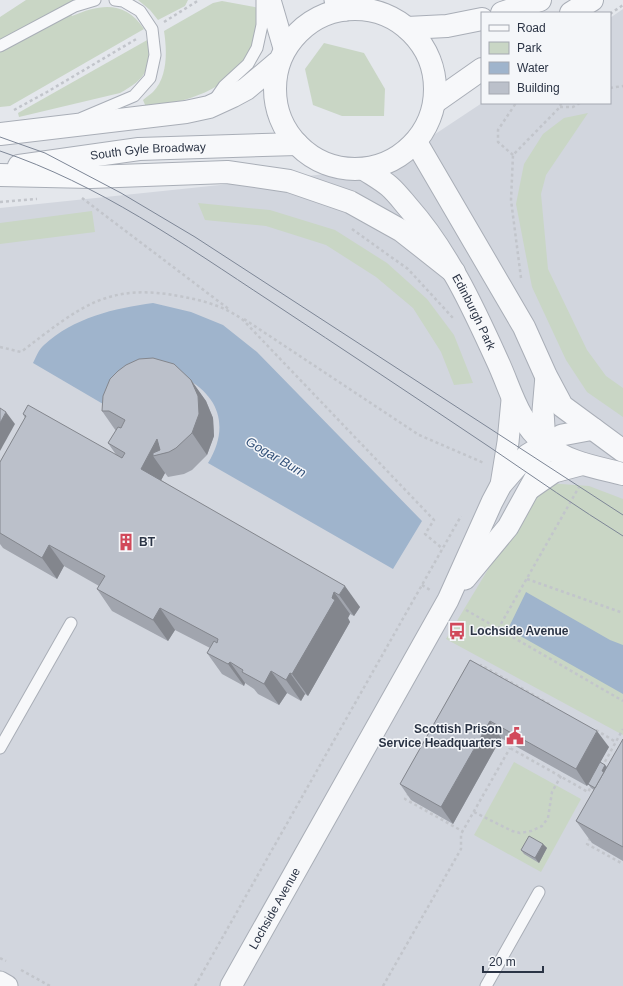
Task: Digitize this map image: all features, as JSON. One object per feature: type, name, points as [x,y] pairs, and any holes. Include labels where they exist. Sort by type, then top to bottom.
[{"type":"street","points":[[0,134],[186,112],[209,107],[246,89],[280,55],[299,33],[340,5],[368,10],[388,16],[407,28],[421,43],[431,61],[435,82],[435,102],[428,124],[416,142],[401,156],[384,165],[364,169],[346,169],[328,165],[311,156],[297,144],[284,125],[276,102],[280,55],[270,0]]},
{"type":"street","points":[[505,12],[540,0]]},
{"type":"street","points":[[573,12],[592,0]]},
{"type":"street","points":[[407,28],[447,26],[481,19]]},
{"type":"street","points":[[435,102],[481,70]]},
{"type":"street","points":[[416,142],[524,327],[546,376],[562,406],[623,451]]},
{"type":"street","name":"South Gyle Broadway","points":[[0,168],[139,149],[297,144]]},
{"type":"street","name":"Edinburgh Park","points":[[364,169],[390,187],[423,224],[454,272],[505,377],[512,400],[508,442],[501,485]]},
{"type":"street","points":[[0,175],[91,177],[227,172],[289,181],[350,202],[370,213],[402,231],[454,272]]},
{"type":"street","name":"Lochside Avenue","points":[[448,600],[508,527],[530,488],[545,444],[543,411],[546,376]]},
{"type":"street","points":[[512,400],[530,429],[545,444],[583,473]]},
{"type":"street","name":"Lochside Avenue","points":[[231,986],[448,600],[501,485],[527,455],[545,444],[562,435],[594,429]]},
{"type":"street","points":[[530,488],[554,472],[623,474]]},
{"type":"street","points":[[0,982],[7,986]]},
{"type":"lane","points":[[0,46],[75,6],[94,0]]},
{"type":"lane","points":[[60,128],[134,96],[150,78],[156,55],[152,29],[140,11],[124,1],[115,0]]},
{"type":"lane","points":[[209,107],[224,86],[248,64],[257,48],[262,25],[262,0]]},
{"type":"lane","points":[[0,748],[71,623]]},
{"type":"lane","points":[[486,986],[539,892]]},
{"type":"path","points":[[7,111],[14,110],[47,92],[199,0]]},
{"type":"path","points":[[611,13],[623,5]]},
{"type":"path","points":[[611,88],[623,86]]},
{"type":"path","points":[[513,155],[498,142],[498,130],[515,104]]},
{"type":"path","points":[[522,286],[511,200],[513,155],[560,107],[573,107],[578,104]]},
{"type":"path","points":[[86,195],[78,196],[243,320],[434,520],[425,534],[443,550]]},
{"type":"path","points":[[0,202],[42,198]]},
{"type":"path","points":[[348,226],[408,269],[454,319]]},
{"type":"path","points":[[1,348],[21,352],[72,313],[98,300],[123,293],[147,291],[197,300],[232,312],[419,435],[488,464]]},
{"type":"path","points":[[498,630],[527,579],[583,473]]},
{"type":"path","points":[[195,986],[464,512]]},
{"type":"path","points":[[527,579],[623,613]]},
{"type":"path","points":[[422,585],[498,630],[623,700]]},
{"type":"path","points":[[477,672],[481,665],[555,707]]},
{"type":"path","points":[[589,726],[616,742]]},
{"type":"path","points":[[599,773],[623,729]]},
{"type":"path","points":[[383,986],[461,849],[462,832],[512,744]]},
{"type":"path","points":[[510,748],[588,792],[595,779]]},
{"type":"path","points":[[474,812],[512,831],[520,833],[531,831],[542,826],[548,818],[552,792],[561,776]]},
{"type":"path","points":[[413,786],[405,799],[462,832]]},
{"type":"path","points":[[591,837],[587,844],[623,864]]},
{"type":"path","points":[[0,958],[12,965]]},
{"type":"path","points":[[19,968],[50,986]]},
{"type":"shaded area","points":[[623,9],[623,986],[0,986],[0,208],[384,168],[481,104],[611,104],[611,17]]},
{"type":"green space","points":[[26,0],[78,0],[66,5],[72,16],[102,7],[120,9],[129,13],[144,29],[10,106],[0,107],[0,17]]},
{"type":"green space","points":[[138,0],[188,0],[185,6],[158,20],[150,10]]},
{"type":"green space","points":[[222,1],[260,8],[253,49],[242,66],[218,85],[191,98],[146,107],[143,100],[158,86],[164,71],[166,46],[164,31],[213,3]]},
{"type":"green space","points":[[149,39],[148,65],[142,77],[129,88],[120,93],[19,117],[18,113]]},
{"type":"green space","points":[[324,43],[364,53],[385,89],[384,116],[342,116],[313,105],[305,69]]},
{"type":"green space","points":[[588,113],[546,175],[541,194],[548,269],[587,350],[606,376],[623,388],[623,417],[587,392],[566,360],[532,287],[516,204],[524,164],[543,134],[564,118]]},
{"type":"green space","points":[[198,203],[270,210],[335,230],[387,263],[427,299],[454,335],[473,383],[454,385],[441,352],[413,308],[376,277],[326,245],[266,226],[205,220]]},
{"type":"green space","points":[[92,211],[95,232],[0,244],[0,223]]},
{"type":"green space","points":[[547,483],[589,486],[623,499],[623,735],[446,639],[516,523]]},
{"type":"green space","points":[[514,762],[581,799],[541,872],[474,835]]},
{"type":"water","name":"Gogar Burn","points":[[153,303],[191,312],[223,325],[257,352],[422,521],[393,569],[208,463],[215,450],[218,438],[218,415],[214,404],[207,395],[185,378],[115,411],[33,363],[42,347],[55,336],[81,321],[109,311]]},
{"type":"water","points":[[526,592],[610,640],[623,645],[623,694],[508,629]]},
{"type":"building","name":"BT","points":[[153,358],[174,364],[191,380],[198,396],[199,414],[192,433],[176,448],[169,452],[153,456],[153,453],[160,450],[157,439],[141,469],[345,586],[339,595],[334,592],[332,598],[335,600],[292,674],[290,673],[286,680],[271,671],[264,684],[242,672],[243,670],[230,662],[228,664],[207,653],[214,641],[217,643],[218,639],[160,608],[153,620],[97,589],[105,576],[49,545],[42,558],[0,533],[0,462],[26,416],[23,414],[28,405],[122,458],[125,453],[108,443],[118,427],[121,428],[125,420],[109,411],[102,411],[103,396],[110,379],[118,371],[126,365],[139,359]]},
{"type":"building","points":[[0,408],[6,412],[0,423]]},
{"type":"building","points":[[470,660],[597,731],[576,769],[490,721],[441,807],[400,784]]},
{"type":"building","points":[[623,739],[623,847],[576,821]]},
{"type":"building","points":[[600,762],[605,765],[602,771],[604,772],[595,788],[588,784]]},
{"type":"building","points":[[529,836],[543,844],[535,858],[521,850]]},
{"type":"tram line","points":[[0,137],[45,153],[121,193],[195,237],[623,515]]},
{"type":"tram line","points":[[0,151],[72,180],[140,217],[205,258],[623,536]]},
{"type":"place","name":"BT","points":[[126,542]]},
{"type":"place","name":"Lochside Avenue","points":[[457,631]]},
{"type":"place","name":"Scottish Prison Service Headquarters","points":[[515,736]]}]
